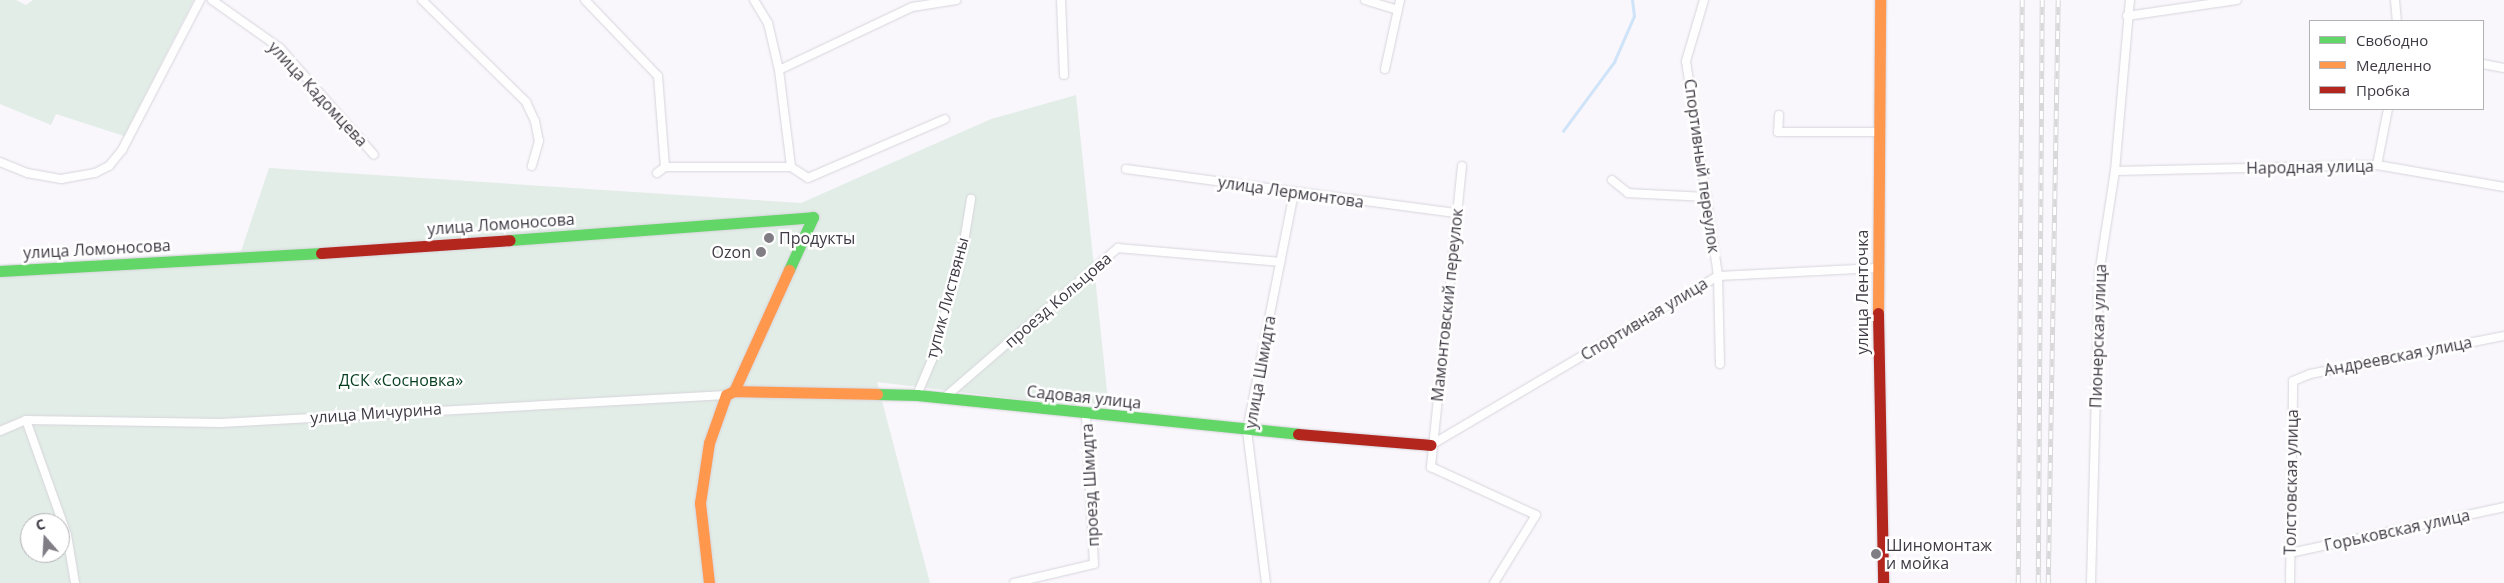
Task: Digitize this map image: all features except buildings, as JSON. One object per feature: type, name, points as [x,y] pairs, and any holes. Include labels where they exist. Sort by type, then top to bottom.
[{"type":"street","points":[[0,162],[27,173],[61,179],[95,173],[109,166],[122,150],[200,0]]},
{"type":"street","name":"улица Кадомцева","points":[[212,0],[280,48],[374,155]]},
{"type":"street","points":[[422,0],[526,102],[536,121],[539,142],[532,166]]},
{"type":"street","points":[[585,0],[658,76],[665,167]]},
{"type":"street","points":[[754,0],[768,23],[779,70],[791,167]]},
{"type":"street","points":[[779,70],[912,7],[956,0]]},
{"type":"street","points":[[1061,0],[1064,74]]},
{"type":"street","points":[[1365,0],[1397,10]]},
{"type":"street","points":[[1385,69],[1400,0]]},
{"type":"street","name":"Спортивный переулок","points":[[1704,0],[1686,61],[1718,276],[1720,364]]},
{"type":"street","name":"улица Ленточка","points":[[1880,0],[1877,132],[1878,410],[1883,583]]},
{"type":"street","name":"Пионерская улица","points":[[2091,583],[2099,274],[2115,172],[2127,16],[2130,0]]},
{"type":"street","points":[[2127,16],[2237,0]]},
{"type":"street","points":[[2395,0],[2397,20]]},
{"type":"street","points":[[2484,64],[2504,68]]},
{"type":"street","points":[[2377,165],[2388,110]]},
{"type":"street","points":[[1779,115],[1778,132],[1877,132]]},
{"type":"street","points":[[657,173],[665,167],[791,167],[808,178],[945,118]]},
{"type":"street","name":"Народная улица","points":[[2115,172],[2377,165],[2504,187]]},
{"type":"street","name":"Мамонтовский переулок","points":[[1462,166],[1431,445],[1431,467],[1536,516],[1494,583]]},
{"type":"street","name":"улица Лермонтова","points":[[1126,169],[1294,193],[1457,213]]},
{"type":"street","points":[[1612,180],[1628,193],[1707,197]]},
{"type":"street","name":"улица Шмидта","points":[[1266,583],[1247,430],[1294,193]]},
{"type":"street","name":"тупик Листвяны","points":[[918,395],[932,359],[962,254],[971,199]]},
{"type":"street","name":"улица Ломоносова","points":[[0,270],[382,249],[813,217],[730,393]]},
{"type":"street","name":"проезд Кольцова","points":[[943,399],[1118,248],[1280,262]]},
{"type":"street","name":"Спортивная улица","points":[[1431,445],[1718,276],[1878,268]]},
{"type":"street","name":"Андреевская улица","points":[[2293,381],[2310,374],[2504,336]]},
{"type":"street","name":"Толстовская улица","points":[[2290,583],[2293,381]]},
{"type":"street","points":[[709,583],[700,503],[709,443],[730,393]]},
{"type":"street","name":"Садовая улица","points":[[730,393],[918,395],[1247,430],[1431,445]]},
{"type":"street","name":"улица Мичурина","points":[[26,420],[221,423],[730,393]]},
{"type":"street","name":"проезд Шмидта","points":[[1014,583],[1094,564],[1086,414]]},
{"type":"street","points":[[0,431],[26,420],[67,535],[74,583]]},
{"type":"street","name":"Горьковская улица","points":[[2290,553],[2504,507]]},
{"type":"green space","points":[[0,0],[16,0],[26,5],[33,0],[194,0],[124,136],[56,114],[51,125],[0,104]]},
{"type":"green space","name":"ДСК «Сосновка»","points":[[1076,95],[1109,410],[877,382],[930,583],[0,583],[0,265],[241,251],[269,168],[801,203],[991,119]]},
{"type":"waterway","points":[[1563,131],[1614,62],[1634,16],[1632,0]]},
{"type":"railway","points":[[2018,583],[2022,0]]},
{"type":"railway","points":[[2038,583],[2042,0]]},
{"type":"railway","points":[[2048,583],[2058,0]]},
{"type":"traffic: fast","points":[[510,240],[813,217],[789,270]]},
{"type":"traffic: fast","points":[[0,271],[321,253]]},
{"type":"traffic: fast","points":[[877,394],[917,395],[1298,434]]},
{"type":"traffic: slow","points":[[1878,313],[1880,0]]},
{"type":"traffic: slow","points":[[734,391],[789,270]]},
{"type":"traffic: slow","points":[[709,583],[700,503],[709,443],[726,395],[734,391],[877,394]]},
{"type":"traffic: jam","points":[[321,253],[510,240]]},
{"type":"traffic: jam","points":[[1878,313],[1883,583]]},
{"type":"traffic: jam","points":[[1298,434],[1431,445]]},
{"type":"place","name":"Продукты","points":[[769,238]]},
{"type":"place","name":"Ozon","points":[[761,252]]},
{"type":"place","name":"Шиномонтаж и мойка","points":[[1876,554]]}]
